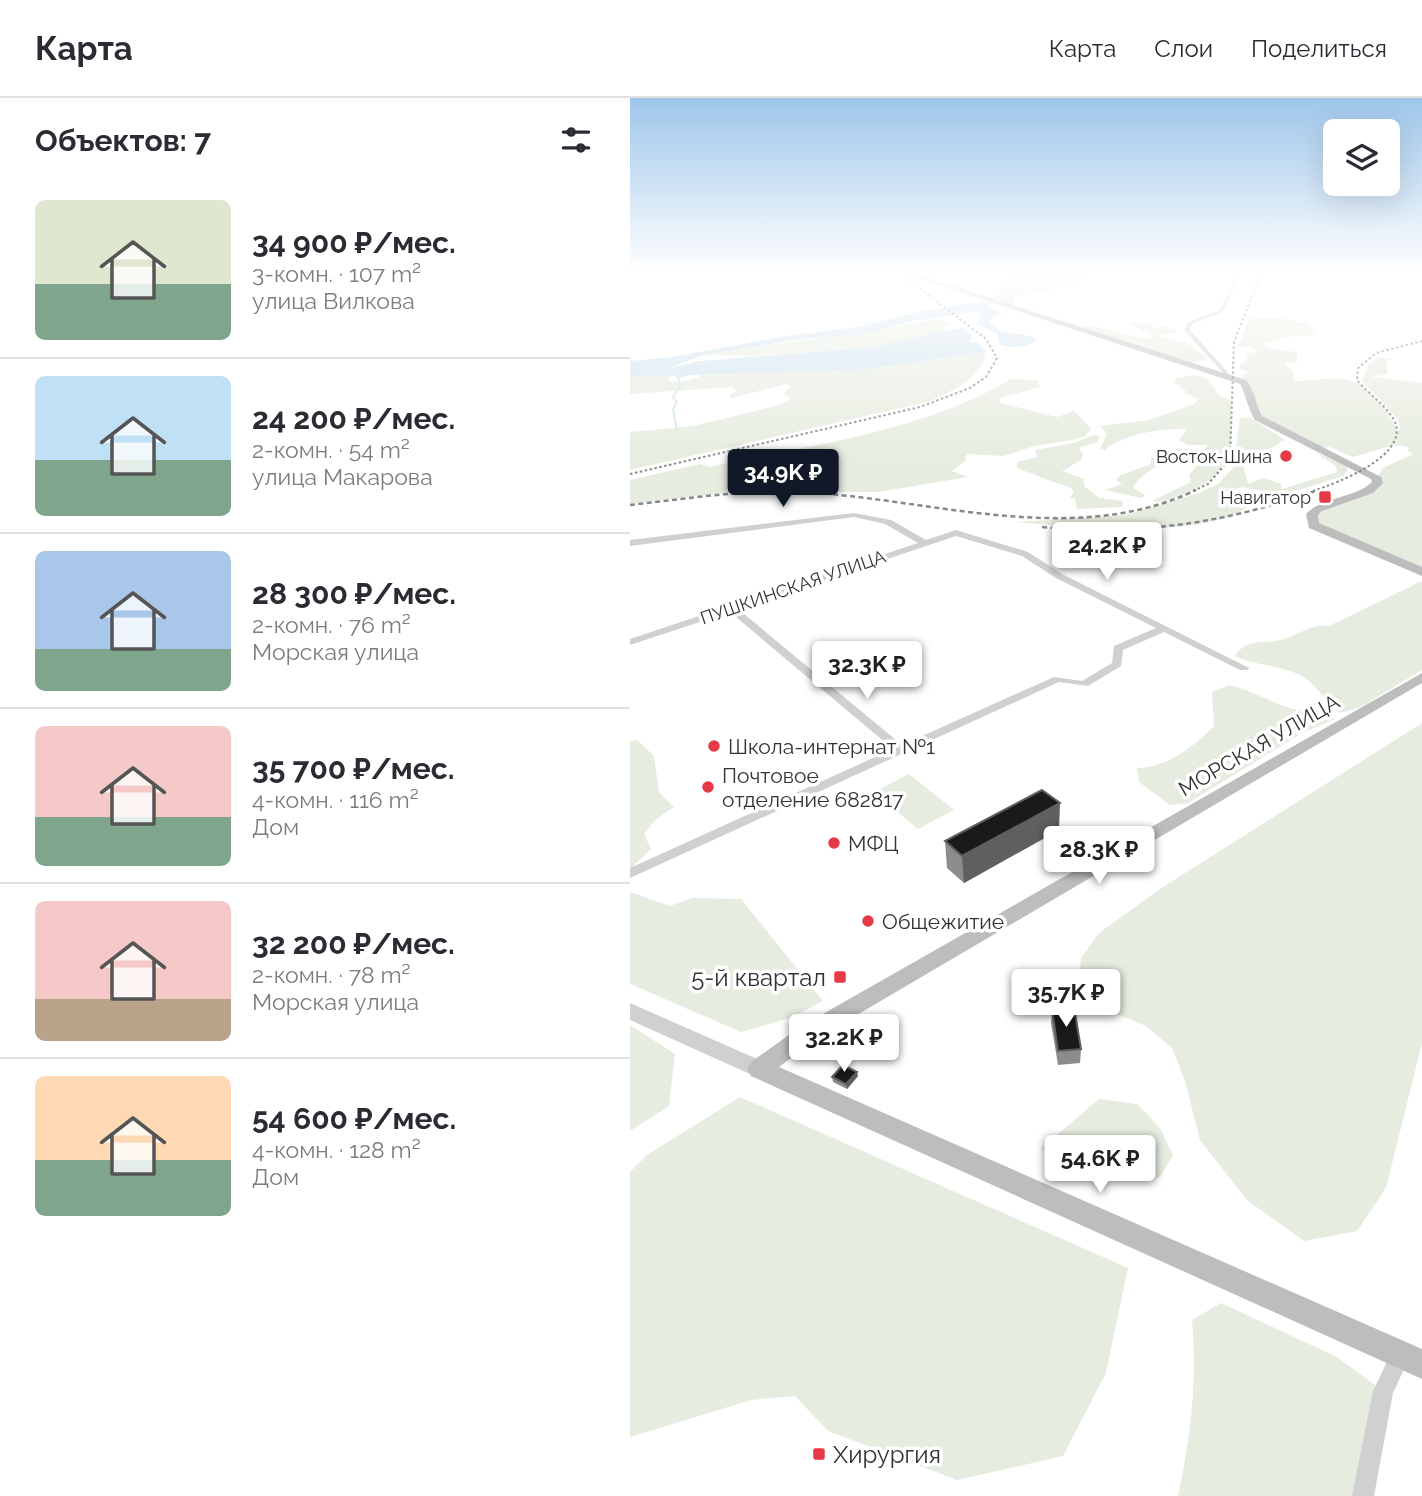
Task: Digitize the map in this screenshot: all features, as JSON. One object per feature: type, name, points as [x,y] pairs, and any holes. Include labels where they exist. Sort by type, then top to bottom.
[{"type":"main road","points":[[1097,336],[1228,376],[1246,384],[1249,401],[1263,422],[1376,477],[1378,483],[1369,491],[1318,509],[1312,514],[1313,525],[1422,572]]},
{"type":"main road","name":"МОРСКАЯ УЛИЦА","points":[[759,1069],[808,1032],[1422,677]]},
{"type":"main road","points":[[759,1069],[1411,1359]]},
{"type":"street","points":[[1190,336],[1228,376]]},
{"type":"street","points":[[1190,366],[1211,364],[1215,360]]},
{"type":"street","points":[[630,543],[854,515],[888,523],[924,543]]},
{"type":"street","name":"ПУШКИНСКАЯ УЛИЦА","points":[[630,642],[956,533],[1025,554],[1059,576],[1165,628]]},
{"type":"street","points":[[731,608],[901,750]]},
{"type":"street","points":[[630,873],[1058,679],[1084,684],[1117,664],[1118,649],[1165,628],[1244,668]]},
{"type":"street","points":[[630,1011],[759,1069]]},
{"type":"street","points":[[1363,1496],[1383,1391],[1411,1359]]},
{"type":"shaded area","points":[[831,336],[931,336],[872,347],[752,356],[707,355]]},
{"type":"shaded area","points":[[1110,336],[1151,339],[1151,336],[1158,336],[1189,344],[1208,359],[1191,363]]},
{"type":"shaded area","points":[[1242,336],[1291,336],[1264,344],[1267,348],[1297,352],[1298,361],[1284,364],[1293,371],[1294,381],[1332,378],[1352,381],[1369,392],[1384,408],[1397,433],[1400,427],[1396,417],[1362,381],[1369,364],[1378,357],[1392,359],[1386,362],[1388,374],[1371,377],[1422,383],[1422,572],[1321,531],[1312,514],[1369,491],[1383,468],[1413,454],[1408,451],[1408,447],[1394,445],[1353,457],[1330,447],[1317,448],[1263,422],[1243,382],[1242,375],[1250,372],[1241,370],[1240,365],[1247,360],[1246,353],[1258,352],[1250,347],[1238,347]]},
{"type":"shaded area","points":[[986,351],[980,368],[973,376],[957,388],[931,401],[630,470],[630,432],[693,426],[779,405],[791,399],[783,394],[792,386],[786,384],[732,398],[728,396],[736,392],[733,387],[630,394],[630,376],[673,375],[667,380],[679,383],[699,377],[700,374],[871,369]]},
{"type":"shaded area","points":[[1193,375],[1208,379],[1219,394],[1231,399],[1232,431],[1227,457],[1221,468],[1200,486],[1164,501],[1152,501],[1191,482],[1189,475],[1202,460],[1200,456],[1182,457],[1152,469],[1137,481],[1133,488],[1145,495],[1141,498],[1105,490],[1122,484],[1116,480],[1119,476],[1151,464],[1151,458],[1176,449],[1204,450],[1208,445],[1188,445],[1179,440],[1187,429],[1176,429],[1145,432],[1106,448],[1107,451],[1100,449],[1107,434],[1100,426],[1149,420],[1194,404],[1199,399],[1186,394],[1185,390],[1173,382],[1176,378]]},
{"type":"shaded area","points":[[1011,379],[1037,380],[1040,387],[999,398],[1001,403],[1057,417],[1074,411],[1091,429],[1085,436],[1073,440],[1034,446],[1004,456],[967,454],[965,461],[952,471],[968,477],[878,492],[732,492],[630,504],[630,480],[700,464],[709,467],[864,435],[941,412]]},
{"type":"shaded area","points":[[1250,417],[1285,440],[1250,456],[1243,465],[1248,484],[1263,478],[1281,484],[1282,489],[1337,472],[1336,466],[1316,453],[1346,465],[1348,470],[1343,476],[1274,498],[1273,493],[1242,487],[1222,495],[1253,503],[1233,515],[1206,523],[1139,529],[1015,522],[1125,515],[1199,493],[1218,484],[1233,468],[1240,418]]},
{"type":"shaded area","points":[[1093,435],[1100,436],[1097,442],[1079,448],[1083,454],[1081,460],[1062,471],[1084,479],[1084,486],[1099,498],[1123,501],[1122,507],[1077,509],[1075,499],[1070,497],[1074,493],[1071,488],[1017,468],[1017,462],[1037,457],[1035,450],[1074,443]]},
{"type":"shaded area","points":[[1422,581],[1422,670],[1361,707],[1340,713],[1315,686],[1296,673],[1235,656],[1244,646],[1250,644],[1281,640],[1310,628],[1329,626]]},
{"type":"shaded area","points":[[1229,685],[1284,706],[1324,713],[1335,719],[1302,733],[1188,803],[1170,805],[1139,782],[1137,768],[1169,760],[1206,734],[1214,726],[1212,692]]},
{"type":"shaded area","points":[[1422,723],[1422,1043],[1386,1188],[1357,1231],[1304,1241],[1247,1200],[1200,1140],[1185,1081],[1172,1048],[1146,1026],[1090,1003],[1079,978],[1081,958],[1099,933],[1163,887]]},
{"type":"shaded area","points":[[637,740],[654,756],[659,792],[674,807],[655,820],[644,834],[651,849],[630,869],[630,741]]},
{"type":"shaded area","points":[[909,774],[954,810],[918,829],[874,792]]},
{"type":"shaded area","points":[[630,892],[670,906],[692,898],[741,899],[823,1001],[790,1018],[741,1032],[630,984]]},
{"type":"shaded area","points":[[630,1025],[675,1054],[669,1106],[630,1131]]},
{"type":"shaded area","points":[[740,1097],[1128,1268],[1106,1373],[1063,1456],[957,1480],[828,1431],[795,1396],[751,1400],[630,1437],[630,1172],[647,1155]]},
{"type":"shaded area","points":[[1099,1099],[1137,1104],[1160,1128],[1173,1155],[1160,1177],[1144,1180],[1113,1179],[1069,1164],[1041,1149]]},
{"type":"shaded area","points":[[1221,1303],[1337,1357],[1383,1391],[1363,1496],[1178,1496],[1192,1409],[1192,1320]]},
{"type":"water","points":[[786,336],[836,336],[801,339],[700,356],[669,368],[700,361],[872,347],[923,336],[971,336],[969,342],[978,343],[986,351],[871,369],[692,375],[678,378],[673,375],[630,376],[630,361],[672,357]]},
{"type":"water","points":[[998,336],[1030,336],[1037,339],[1020,346],[1000,345]]},
{"type":"building","points":[[1042,790],[1060,803],[962,856],[945,841]]},
{"type":"building","points":[[1074,1007],[1081,1049],[1058,1051],[1052,1009]]},
{"type":"building","points":[[843,1065],[857,1072],[846,1084],[832,1077]]},
{"type":"waterway","points":[[677,431],[673,410],[677,402],[673,397],[681,385],[678,378]]},
{"type":"railway","points":[[630,474],[920,407],[970,388],[986,377],[997,358],[982,336]]},
{"type":"railway","points":[[1193,491],[1208,484],[1230,459],[1236,336]]},
{"type":"railway","points":[[1313,491],[1369,466],[1392,445],[1397,433],[1394,420],[1357,380],[1358,368],[1376,353],[1422,341]]},
{"type":"railway","points":[[630,505],[780,491],[1051,518],[1100,516],[1149,507],[1196,490]]},
{"type":"railway","points":[[1042,527],[1114,529],[1182,524],[1249,511],[1318,490]]},
{"type":"place","name":"Восток-Шина","points":[[1286,456]]},
{"type":"place","name":"Навигатор","points":[[1325,497]]},
{"type":"place","name":"Школа-интернат №1","points":[[714,746]]},
{"type":"place","name":"Почтовое отделение 682817","points":[[708,787]]},
{"type":"place","name":"МФЦ","points":[[834,843]]},
{"type":"place","name":"Общежитие","points":[[868,921]]},
{"type":"place","name":"5-й квартал","points":[[840,977]]},
{"type":"place","name":"Хирургия","points":[[819,1454]]}]
